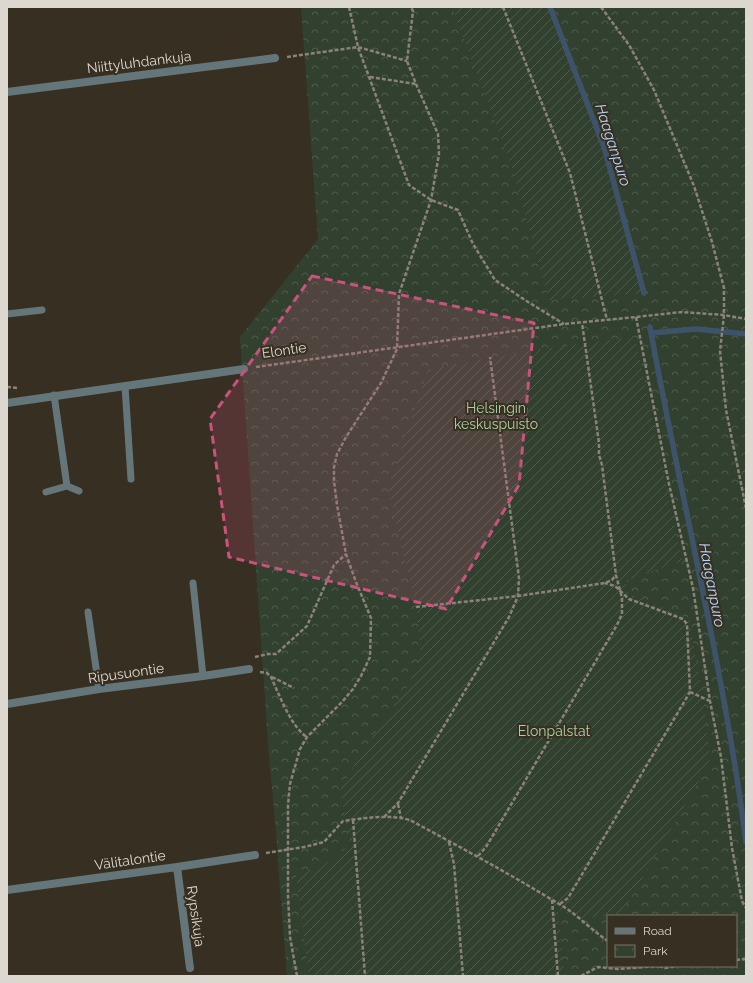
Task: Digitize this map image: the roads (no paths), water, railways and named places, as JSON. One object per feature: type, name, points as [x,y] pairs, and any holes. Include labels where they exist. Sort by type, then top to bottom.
[{"type":"street","name":"Niittyluhdankuja","points":[[7,92],[275,58]]},
{"type":"street","name":"Elontie","points":[[7,403],[244,369]]},
{"type":"street","name":"Ripusuontie","points":[[7,704],[99,689],[249,669]]},
{"type":"street","name":"Välitalontie","points":[[7,890],[255,855]]},
{"type":"street","name":"Rypsikuja","points":[[177,867],[190,968]]},
{"type":"lane","points":[[7,314],[42,310]]},
{"type":"lane","points":[[125,386],[131,479]]},
{"type":"lane","points":[[54,396],[67,486]]},
{"type":"lane","points":[[46,492],[67,486],[79,491]]},
{"type":"lane","points":[[193,583],[203,676]]},
{"type":"lane","points":[[88,612],[99,689]]},
{"type":"waterway","name":"Haaganpuro","points":[[550,7],[604,147],[644,293]]},
{"type":"waterway","name":"Haaganpuro","points":[[650,327],[714,648],[737,777],[746,842]]},
{"type":"waterway","name":"Haaganpuro","points":[[651,333],[696,329],[746,334]]},
{"type":"park label","name":"Helsingin keskuspuisto","points":[[496,416]]},
{"type":"park label","name":"Elonpalstat","points":[[554,731]]}]
